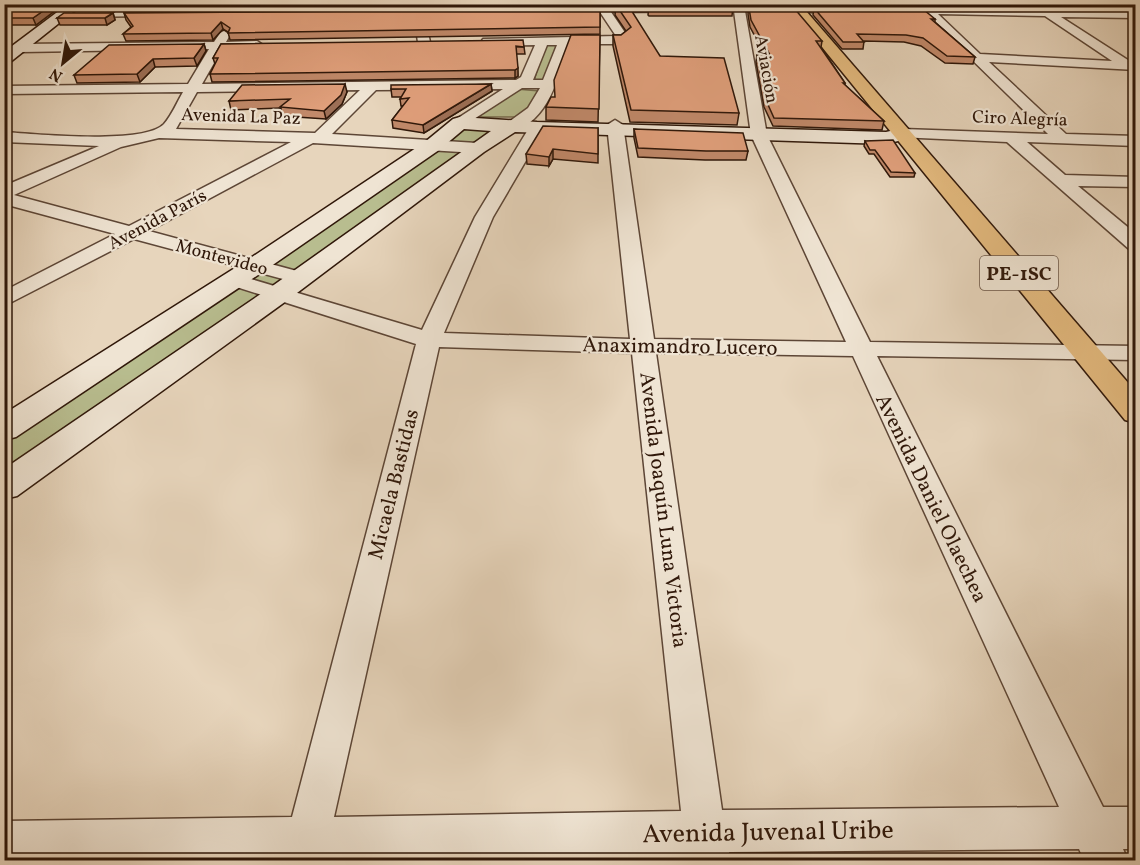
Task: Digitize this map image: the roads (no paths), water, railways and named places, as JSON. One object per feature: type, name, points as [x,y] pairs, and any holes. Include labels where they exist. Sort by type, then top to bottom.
[{"type":"main road","name":"PE-1SC","points":[[794,6],[1136,412]]},
{"type":"street","points":[[4,42],[61,10],[77,4]]},
{"type":"street","points":[[1035,4],[1133,67]]},
{"type":"street","points":[[471,42],[619,40],[622,37],[602,7]]},
{"type":"street","points":[[923,7],[1062,138]]},
{"type":"street","points":[[406,85],[424,42],[414,9],[923,7],[1136,15]]},
{"type":"street","points":[[159,133],[169,128],[217,46],[243,8]]},
{"type":"street","points":[[4,60],[21,48],[61,10],[243,8],[383,11]]},
{"type":"street","name":"Aviación","points":[[739,9],[759,132]]},
{"type":"street","name":"Micaela Bastidas","points":[[304,850],[429,340],[523,126],[548,84],[564,41]]},
{"type":"street","points":[[4,429],[244,273],[527,79],[542,42]]},
{"type":"street","points":[[21,48],[275,45]]},
{"type":"street","points":[[975,57],[1133,67]]},
{"type":"street","points":[[4,90],[548,84]]},
{"type":"street","points":[[314,138],[373,85]]},
{"type":"street","points":[[464,121],[523,126],[759,132],[886,138],[903,134]]},
{"type":"street","points":[[4,487],[291,286],[477,148],[523,126]]},
{"type":"street","name":"Avenida Joaquín Luna Victoria","points":[[615,128],[706,845]]},
{"type":"street","name":"Avenida Daniel Olaechea","points":[[759,132],[861,350],[1099,844]]},
{"type":"street","name":"Avenida La Paz","points":[[4,137],[120,142],[159,133],[314,138],[477,148]]},
{"type":"street","name":"Ciro Alegría","points":[[903,134],[1136,141]]},
{"type":"street","points":[[1011,137],[1136,245]]},
{"type":"street","name":"Avenida París","points":[[4,300],[314,138]]},
{"type":"street","points":[[4,193],[120,142]]},
{"type":"street","points":[[1060,180],[1136,182]]},
{"type":"street","name":"Montevideo","points":[[4,198],[131,232],[244,273]]},
{"type":"street","name":"Anaximandro Lucero","points":[[244,273],[291,286],[429,340],[643,346],[1136,353]]},
{"type":"street","name":"Avenida Juvenal Uribe","points":[[4,842],[304,850],[706,845],[1099,844],[1136,828]]}]
